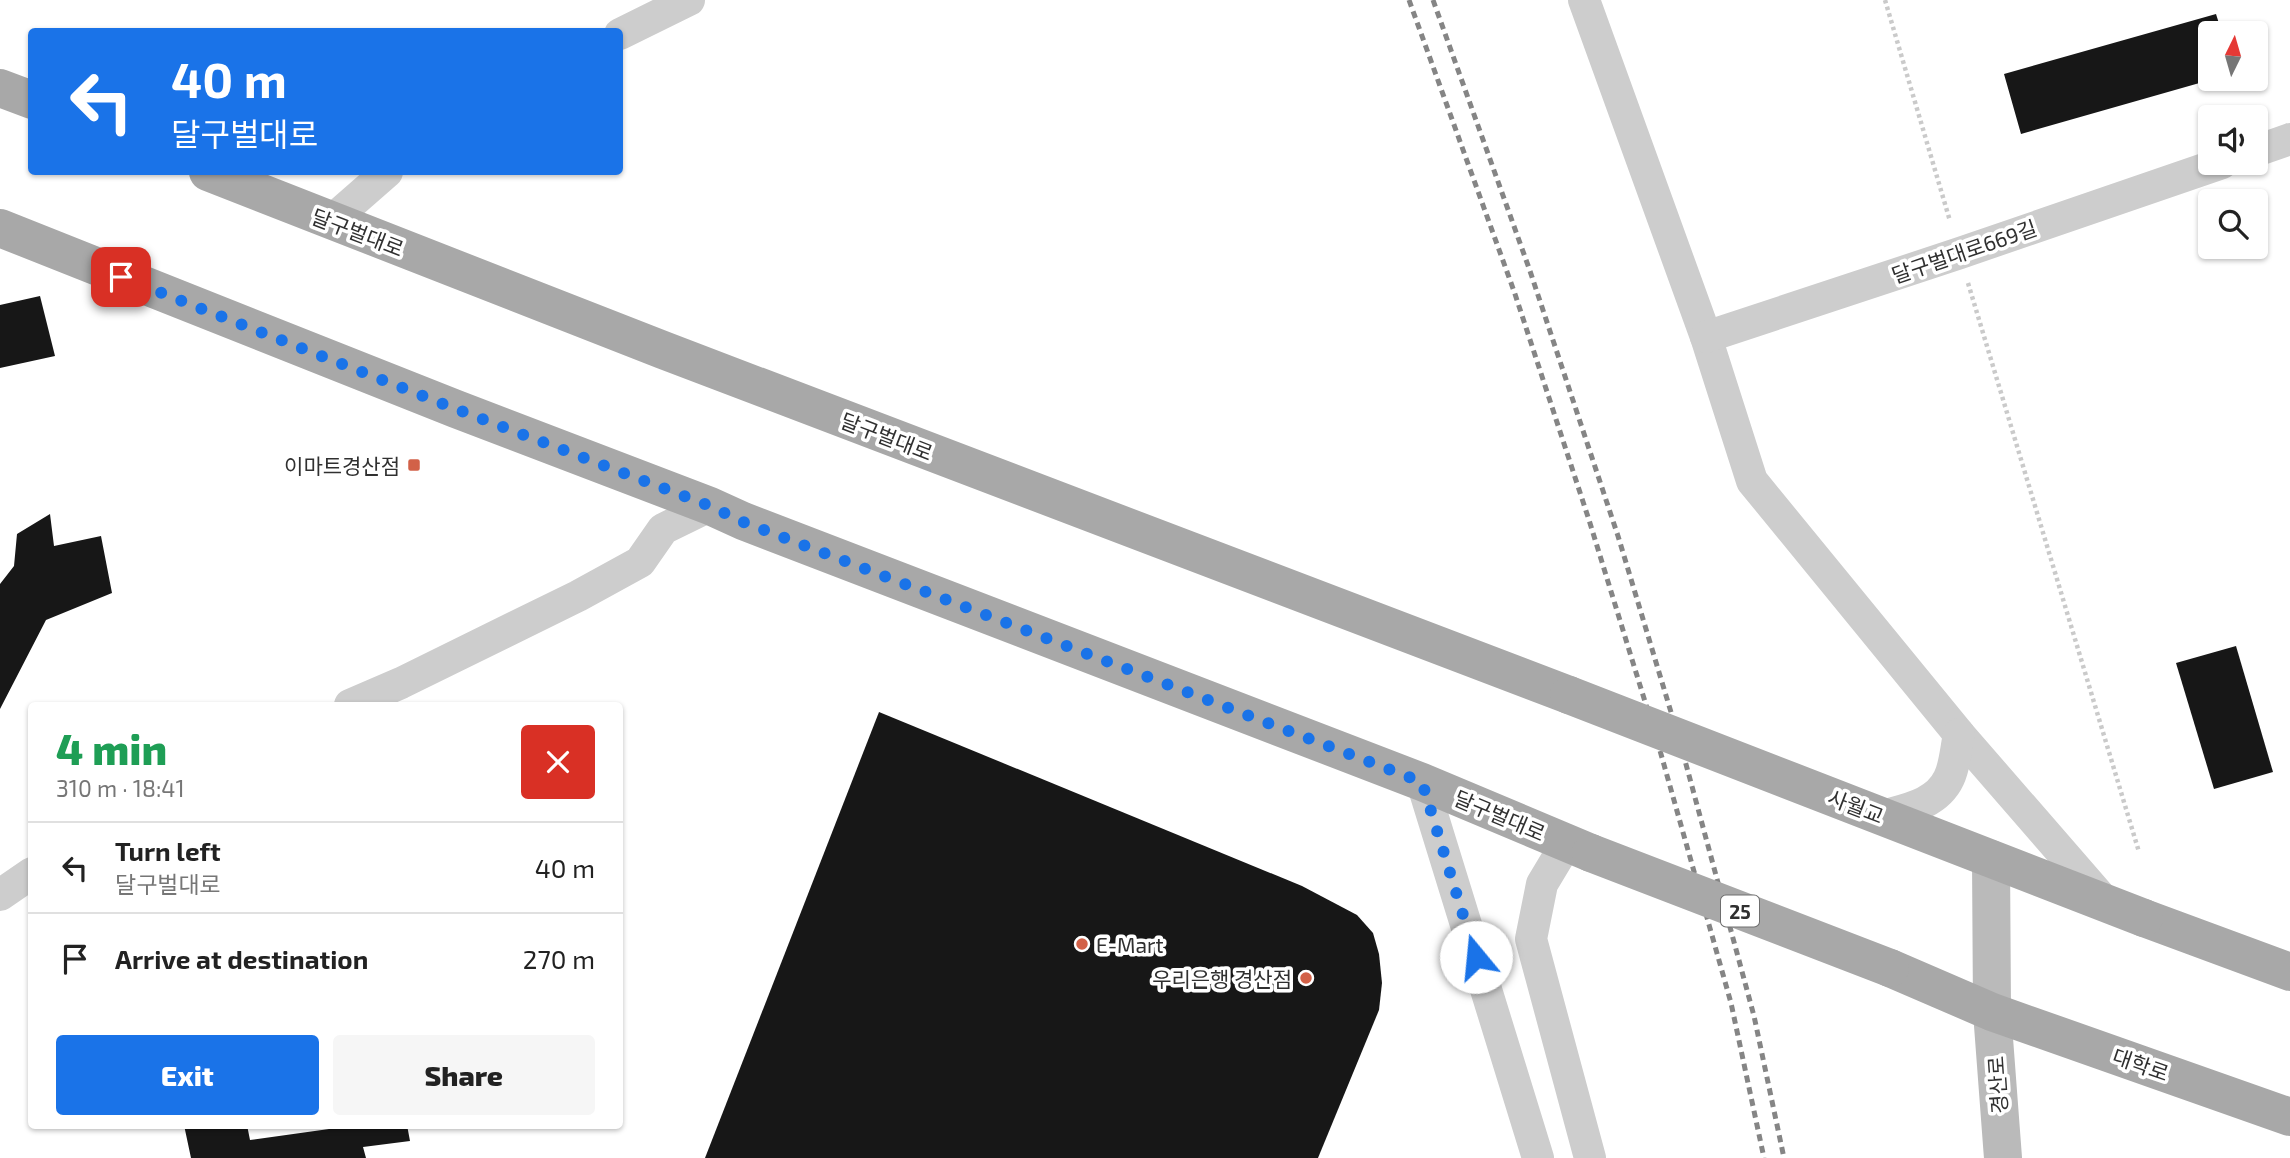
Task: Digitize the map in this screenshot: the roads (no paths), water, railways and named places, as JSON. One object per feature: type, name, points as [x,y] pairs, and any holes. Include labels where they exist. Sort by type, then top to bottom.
[{"type":"main road","points":[[0,88],[28,98]]},
{"type":"main road","name":"달구벌대로","points":[[216,175],[663,351],[1569,695]]},
{"type":"main road","name":"달구벌대로","points":[[0,228],[456,409],[710,506],[743,522],[1422,782],[1579,848]]},
{"type":"main road","name":"사월교","points":[[1569,695],[2290,972]]},
{"type":"main road","name":"25","points":[[1579,848],[1890,968],[1992,1012]]},
{"type":"main road","name":"대학로","points":[[1992,1012],[2290,1117]]},
{"type":"street","points":[[623,33],[689,0]]},
{"type":"street","points":[[1584,0],[1706,337],[1752,481],[1959,734],[2105,902]]},
{"type":"street","points":[[2268,147],[2290,139]]},
{"type":"street","name":"달구벌대로669길","points":[[1706,337],[2198,171]]},
{"type":"street","points":[[331,221],[384,175]]},
{"type":"street","points":[[357,702],[401,683],[640,562],[663,529],[710,506]]},
{"type":"street","points":[[1882,817],[1919,806],[1940,792],[1950,778],[1959,734]]},
{"type":"street","points":[[1422,782],[1538,1158]]},
{"type":"street","points":[[1579,848],[1542,884],[1531,939],[1590,1158]]},
{"type":"street","name":"경산로","points":[[1991,859],[1992,1012],[2003,1158]]},
{"type":"street","points":[[0,895],[28,876]]},
{"type":"railway","points":[[1409,0],[1515,294],[1659,747],[1731,1003],[1764,1158]]},
{"type":"railway","points":[[1433,0],[1530,271],[1618,536],[1680,742],[1754,1016],[1784,1158]]},
{"type":"place","name":"이마트경산점","points":[[414,465]]},
{"type":"place","name":"E-Mart","points":[[1082,944]]},
{"type":"place","name":"우리은행 경산점","points":[[1306,978]]}]
